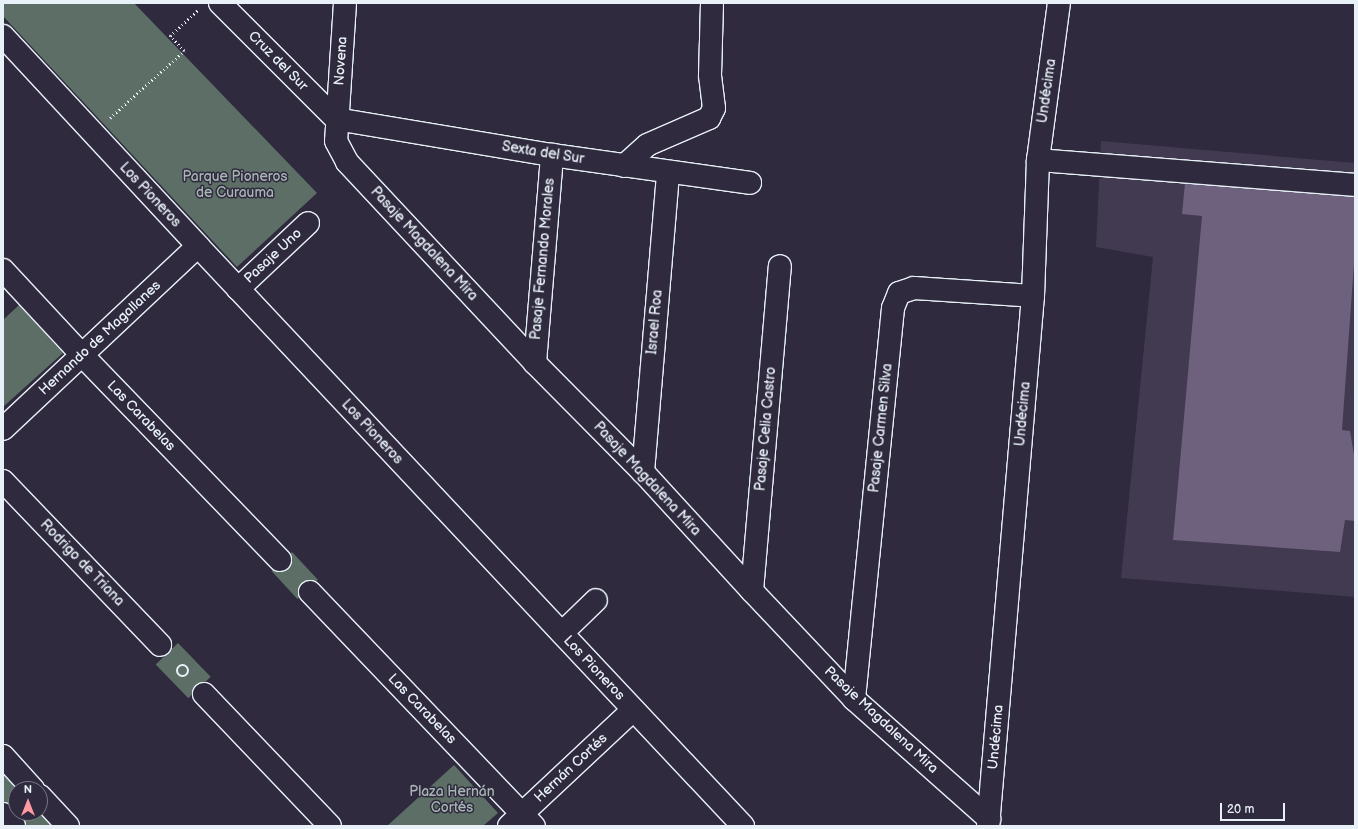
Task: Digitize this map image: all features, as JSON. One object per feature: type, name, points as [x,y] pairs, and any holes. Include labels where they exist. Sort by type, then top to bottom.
[{"type":"street","name":"Novena","points":[[336,119],[345,3]]},
{"type":"street","points":[[624,166],[647,145],[709,118],[714,108],[710,75],[712,3]]},
{"type":"street","name":"Undécima","points":[[989,822],[1033,296],[1038,160],[1059,3]]},
{"type":"street","name":"Cruz del Sur","points":[[211,5],[336,119]]},
{"type":"street","name":"Los Pioneros","points":[[3,36],[238,289],[743,826]]},
{"type":"street","name":"Sexta del Sur","points":[[336,119],[552,155],[750,183]]},
{"type":"street","name":"Pasaje Magdalena Mira","points":[[336,119],[336,141],[347,162],[535,363],[643,472],[854,699],[989,822]]},
{"type":"street","name":"Pasaje Fernando Morales","points":[[535,363],[552,155]]},
{"type":"street","points":[[1038,160],[1355,185]]},
{"type":"street","name":"Israel Roa","points":[[643,472],[668,172]]},
{"type":"street","name":"Pasaje Uno","points":[[238,289],[308,223]]},
{"type":"street","name":"Hernando de Magallanes","points":[[3,429],[198,246]]},
{"type":"street","name":"Pasaje Celia Castro","points":[[752,591],[780,266]]},
{"type":"street","name":"Las Carabelas","points":[[3,270],[82,355],[280,560]]},
{"type":"street","name":"Pasaje Carmen Silva","points":[[854,699],[893,308],[899,293],[914,288],[1033,296]]},
{"type":"street","name":"Rodrigo de Triana","points":[[3,481],[160,645]]},
{"type":"street","name":"Las Carabelas","points":[[310,592],[522,822]]},
{"type":"street","points":[[562,633],[596,600]]},
{"type":"street","points":[[204,694],[330,826]]},
{"type":"street","name":"Hernán Cortés","points":[[522,822],[633,710]]},
{"type":"street","points":[[3,756],[26,781]]},
{"type":"street","points":[[48,805],[68,826]]},
{"type":"street","points":[[3,814],[14,826]]},
{"type":"path","points":[[93,133],[184,51],[170,36],[211,5]]},
{"type":"path","points":[[181,665],[185,665],[188,668],[188,674],[186,676],[180,676],[178,669],[181,665]]},
{"type":"shaded area","points":[[1101,141],[1355,163],[1355,597],[1121,578],[1153,257],[1096,247]]},
{"type":"green space","name":"Parque Pioneros de Curauma","points":[[3,3],[134,3],[317,193],[237,267],[3,16]]},
{"type":"green space","points":[[19,305],[63,353],[3,407],[3,320]]},
{"type":"green space","points":[[292,552],[318,580],[297,599],[272,571]]},
{"type":"green space","points":[[178,643],[211,677],[188,698],[156,665]]},
{"type":"green space","name":"Plaza Hernán Cortés","points":[[454,765],[498,813],[483,826],[387,826]]},
{"type":"green space","points":[[3,767],[16,781],[8,781],[8,808],[3,803]]},
{"type":"green space","points":[[48,814],[59,826],[25,826],[20,821],[48,821]]},
{"type":"building","points":[[1185,183],[1355,197],[1355,250],[1342,430],[1350,431],[1355,461],[1355,521],[1345,520],[1340,552],[1173,540],[1202,216],[1182,214]]}]
